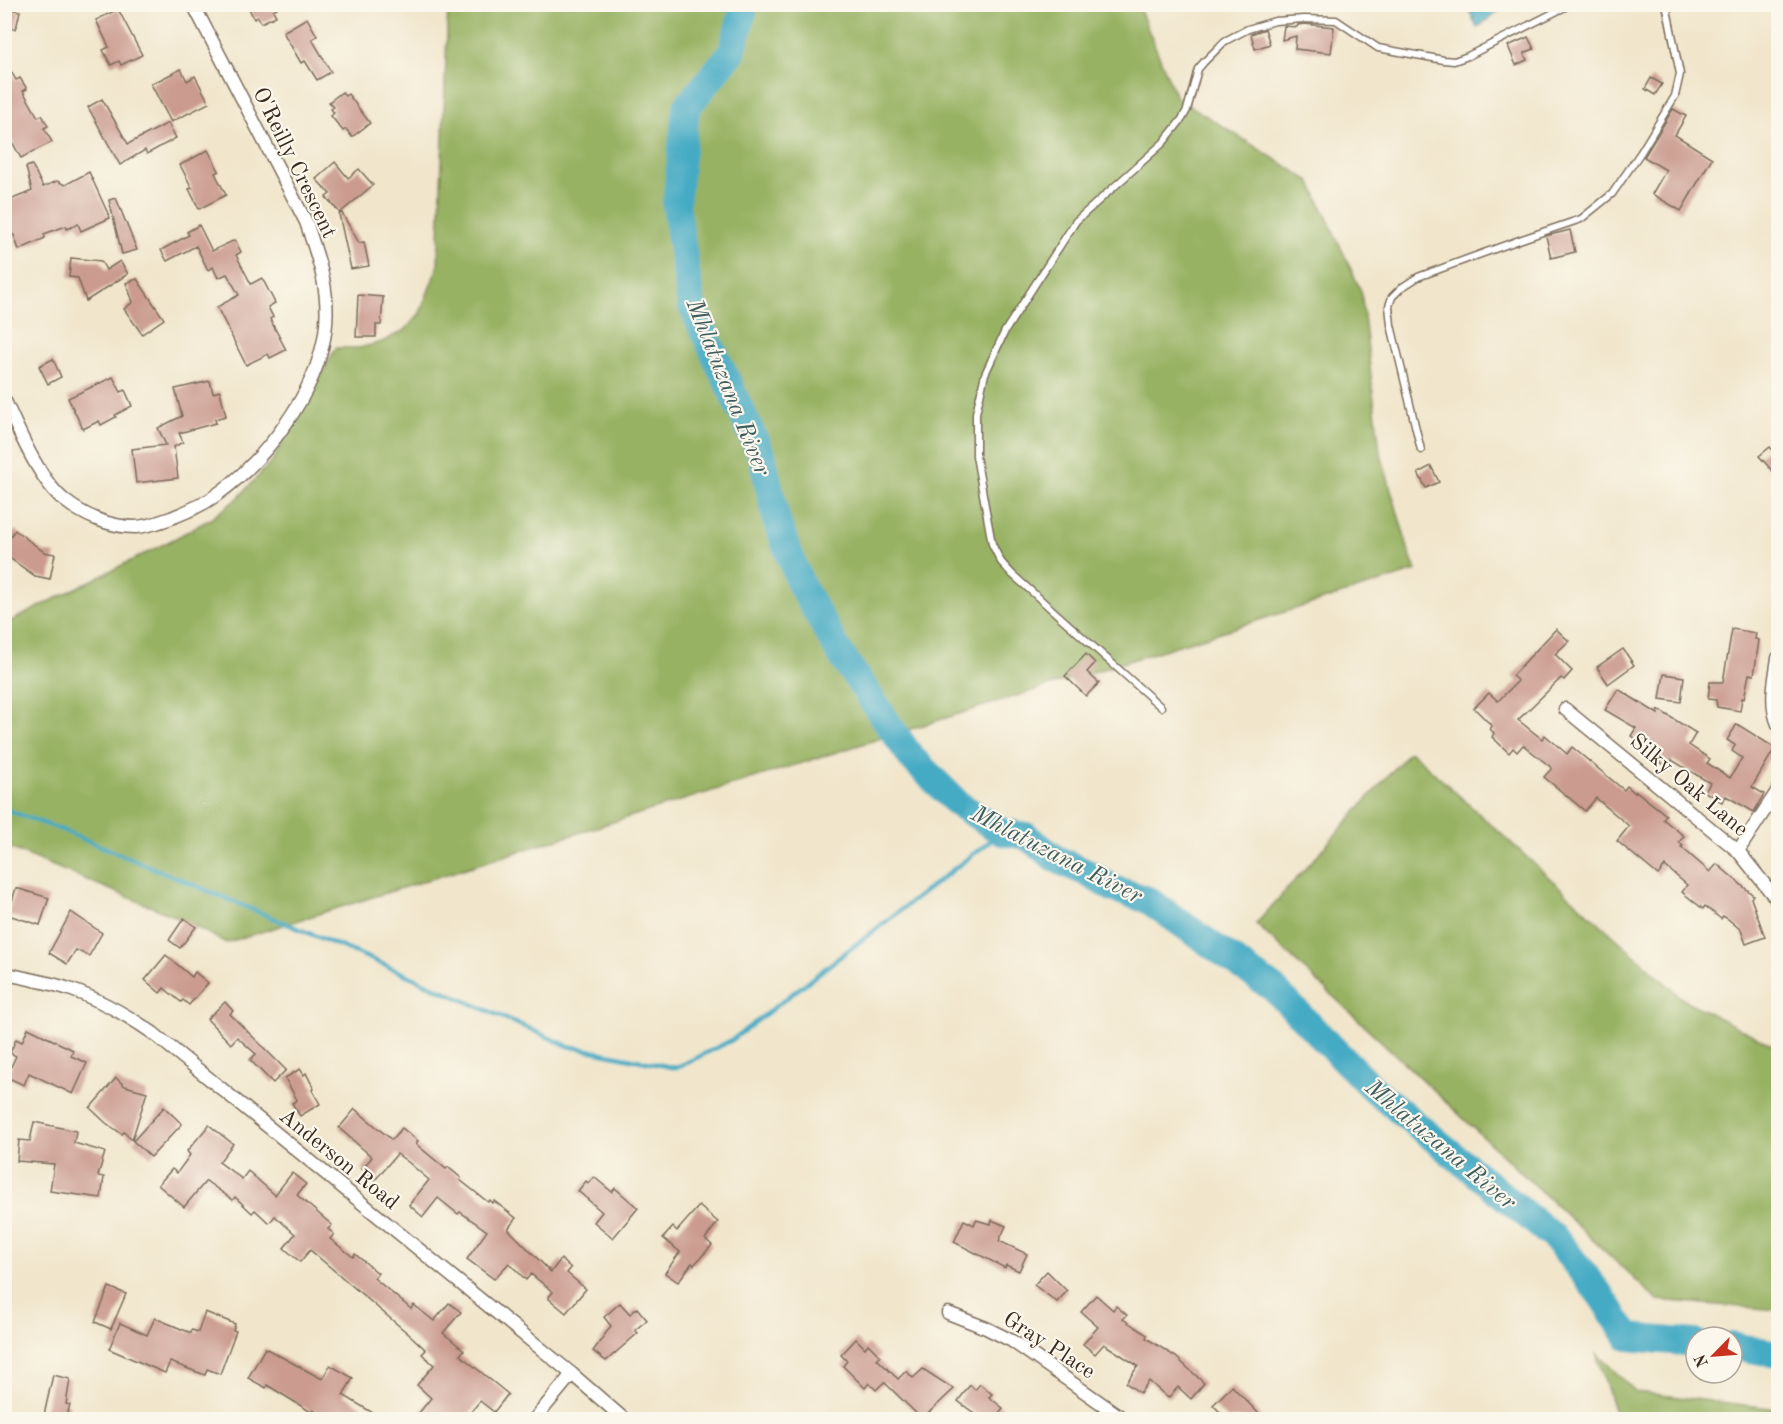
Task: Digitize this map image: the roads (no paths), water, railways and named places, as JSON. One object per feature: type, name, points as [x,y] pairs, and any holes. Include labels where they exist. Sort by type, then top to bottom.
[{"type":"street","name":"O'Reilly Crescent","points":[[4,399],[27,450],[63,500],[105,523],[137,527],[192,510],[225,488],[252,464],[282,428],[294,412],[314,372],[325,335],[327,301],[320,261],[306,222],[193,4]]},
{"type":"street","points":[[1779,658],[1773,693],[1774,713],[1779,724]]},
{"type":"street","name":"Silky Oak Lane","points":[[1565,709],[1738,851],[1779,901]]},
{"type":"street","points":[[1738,851],[1779,790]]},
{"type":"street","name":"Anderson Road","points":[[4,973],[69,989],[106,1004],[153,1032],[624,1419]]},
{"type":"street","name":"Gray Place","points":[[948,1313],[1012,1341],[1125,1419]]},
{"type":"street","points":[[534,1419],[572,1374]]},
{"type":"lane","points":[[1161,707],[1012,574],[1001,562],[992,544],[976,456],[975,430],[979,393],[985,374],[1005,331],[1077,221],[1163,143],[1172,132],[1187,110],[1198,69],[1230,38],[1268,22],[1326,19],[1341,22],[1378,48],[1454,61],[1571,4]]},
{"type":"lane","points":[[1421,450],[1391,325],[1389,306],[1392,297],[1401,288],[1418,278],[1581,219],[1612,194],[1641,152],[1679,86],[1680,74],[1666,4]]},
{"type":"water","points":[[1467,5],[1506,5],[1477,28]]},
{"type":"waterway","name":"Mhlatuzana River","points":[[745,4],[732,52],[686,108],[676,205],[691,304],[762,456],[777,522],[800,583],[839,652],[911,757],[958,804],[1002,832],[1026,836],[1056,859],[1087,873],[1114,889],[1148,900],[1274,989],[1373,1089],[1557,1240],[1602,1297],[1628,1337],[1684,1342]]},
{"type":"waterway","points":[[4,809],[62,830],[366,957],[568,1046],[676,1068],[732,1040],[1002,832]]},
{"type":"waterway","name":"Mhlatuzana River","points":[[1744,1348],[1778,1354]]}]
